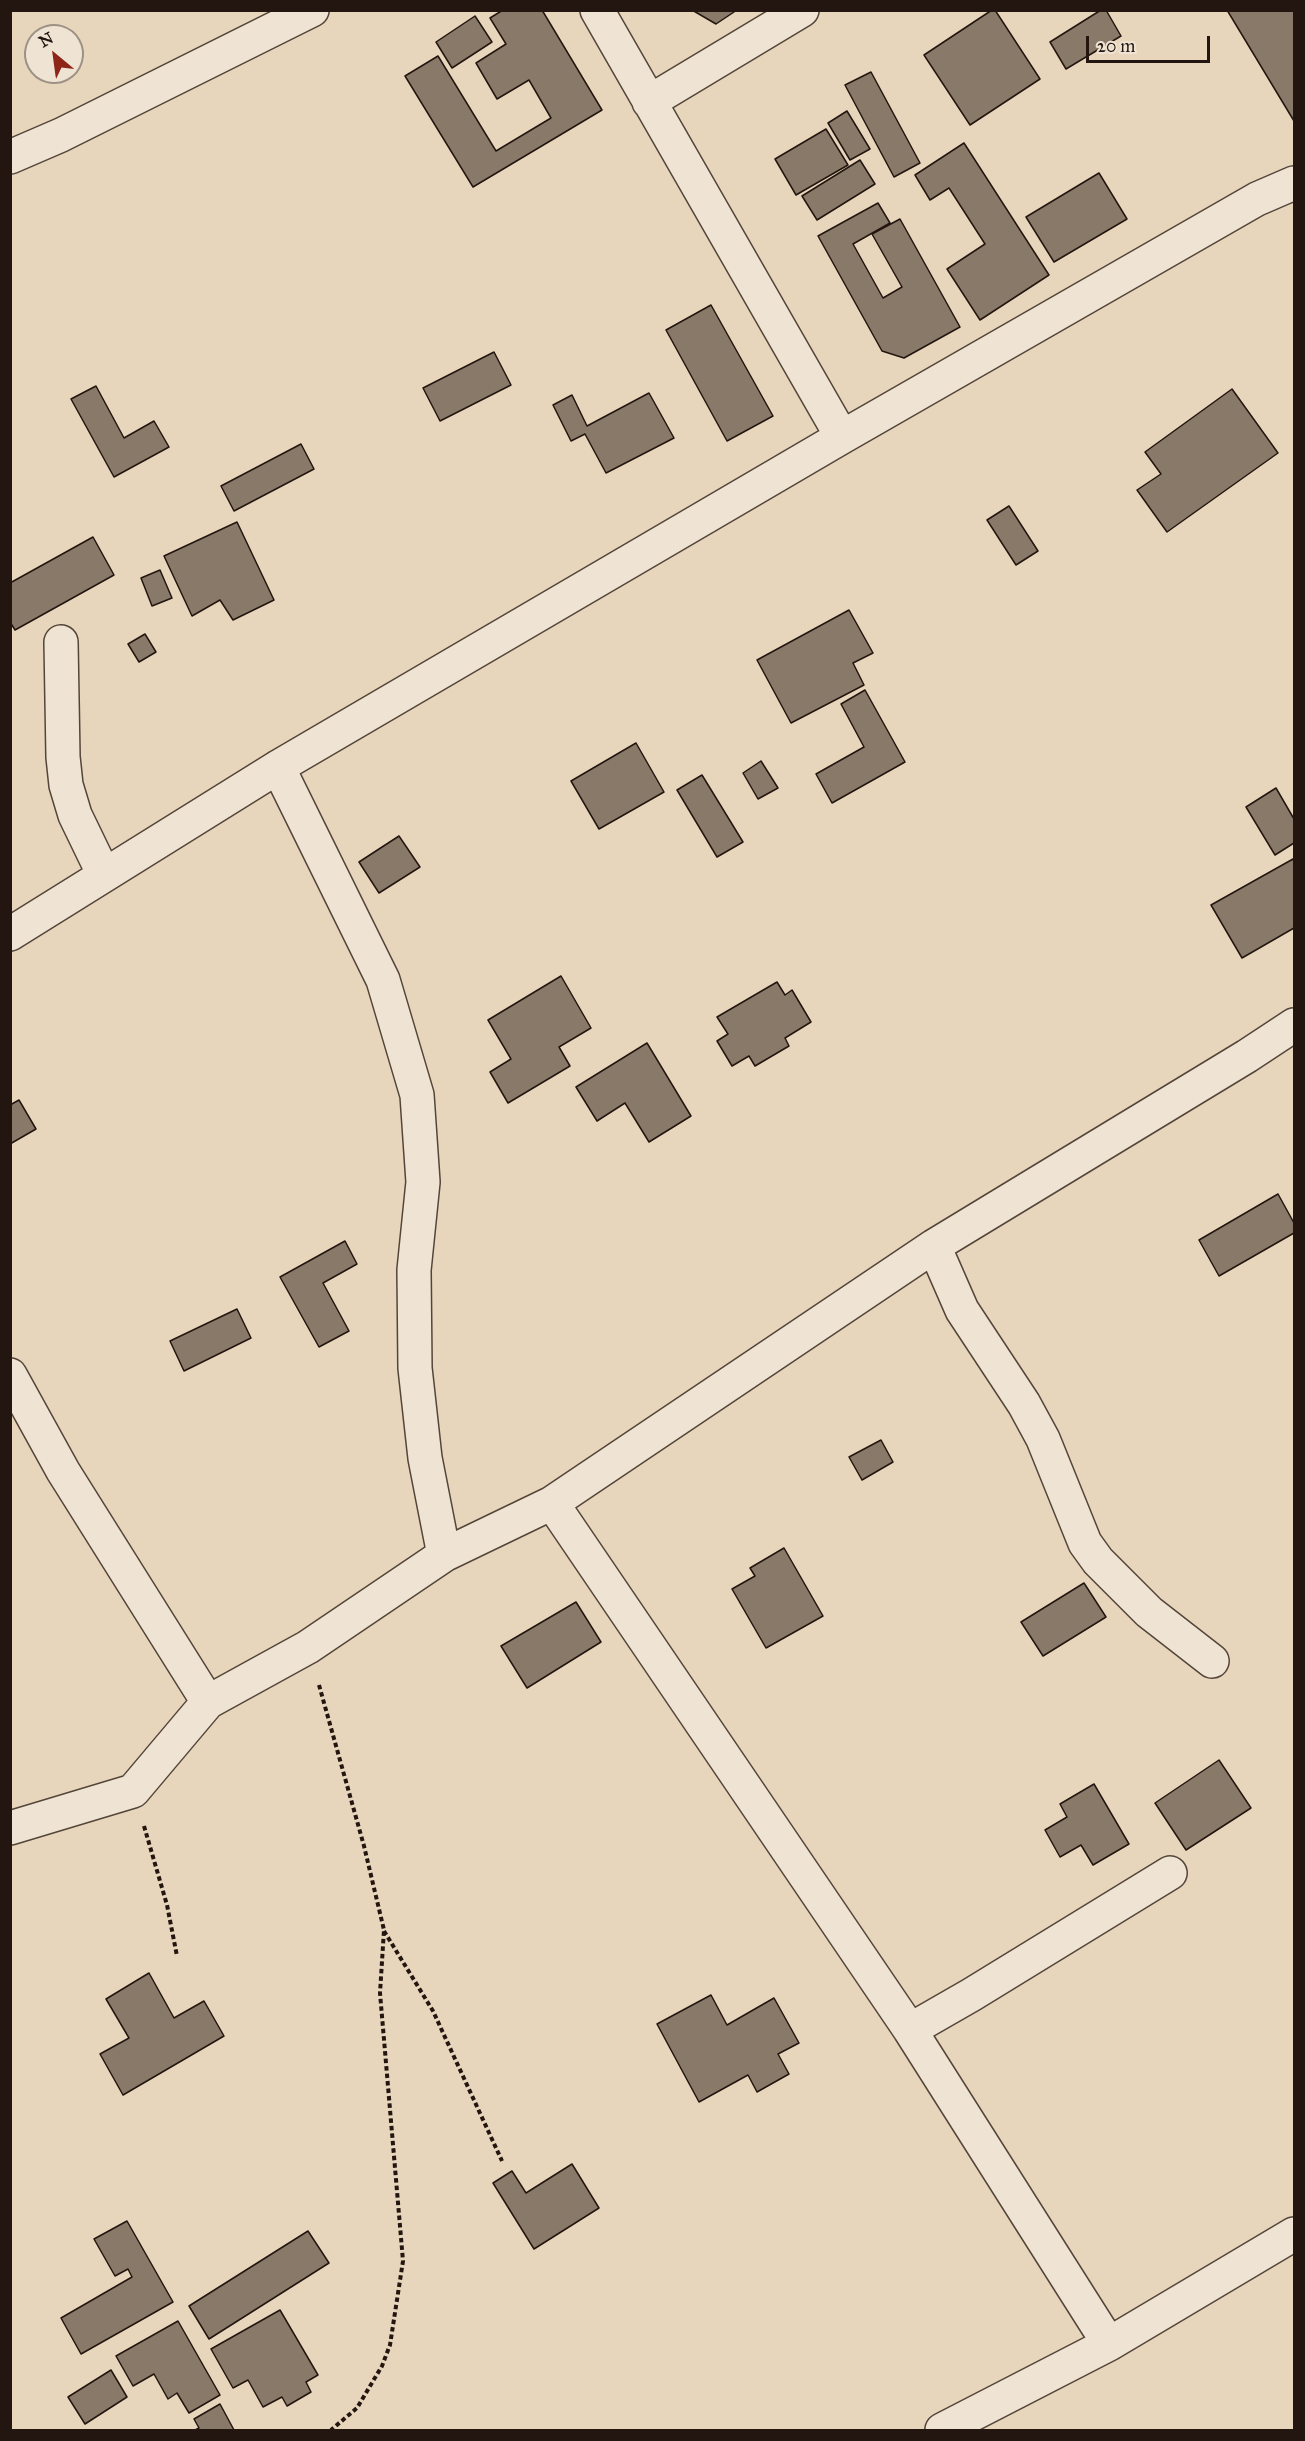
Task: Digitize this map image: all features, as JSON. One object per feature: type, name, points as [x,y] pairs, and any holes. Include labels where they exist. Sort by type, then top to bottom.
[{"type":"street","points":[[10,157],[72,129],[312,10]]},
{"type":"street","points":[[597,10],[842,437]]},
{"type":"street","points":[[649,102],[802,10]]},
{"type":"street","points":[[10,934],[278,767],[842,437],[1257,199],[1294,183]]},
{"type":"street","points":[[61,642],[63,757],[66,785],[75,815],[104,875]]},
{"type":"street","points":[[278,767],[383,980],[417,1095],[423,1182],[414,1270],[415,1368],[425,1458],[444,1555]]},
{"type":"street","points":[[10,1828],[133,1791],[208,1702],[308,1647],[444,1555],[552,1503],[934,1246],[1247,1056],[1294,1025]]},
{"type":"street","points":[[934,1246],[962,1310],[1024,1404],[1042,1439],[1085,1543],[1098,1561],[1149,1612],[1212,1660]]},
{"type":"street","points":[[10,1375],[63,1471],[208,1702]]},
{"type":"street","points":[[552,1503],[910,2030],[1109,2344]]},
{"type":"street","points":[[910,2030],[1170,1873]]},
{"type":"street","points":[[942,2430],[1109,2344],[1294,2234]]},
{"type":"path","points":[[308,1647],[364,1846],[384,1930],[380,1993],[404,2261],[390,2345],[382,2367],[357,2408],[331,2430]]},
{"type":"path","points":[[133,1791],[155,1862],[177,1956]]},
{"type":"path","points":[[384,1930],[433,2011],[502,2161]]},
{"type":"building","points":[[503,10],[542,10],[602,110],[473,187],[405,76],[438,56],[496,151],[551,118],[529,80],[497,99],[476,63],[506,44],[490,18]]},
{"type":"building","points":[[692,10],[737,10],[716,24]]},
{"type":"building","points":[[995,10],[1040,79],[970,125],[924,55]]},
{"type":"building","points":[[1101,10],[1106,10],[1121,36],[1066,69],[1050,42]]},
{"type":"building","points":[[1227,10],[1294,10],[1294,121]]},
{"type":"building","points":[[475,16],[492,42],[452,68],[436,42]]},
{"type":"building","points":[[871,72],[920,163],[894,177],[845,85]]},
{"type":"building","points":[[847,111],[870,149],[850,160],[828,123]]},
{"type":"building","points":[[826,129],[848,165],[796,195],[775,159]]},
{"type":"building","points":[[964,143],[1049,275],[980,320],[947,269],[985,244],[949,188],[930,200],[915,175]]},
{"type":"building","points":[[860,160],[875,184],[817,220],[802,196]]},
{"type":"building","points":[[1099,173],[1127,219],[1054,262],[1026,217]]},
{"type":"building","points":[[878,203],[890,223],[853,244],[883,298],[902,287],[872,234],[900,219],[960,327],[904,358],[882,351],[818,236]]},
{"type":"building","points":[[711,305],[773,416],[727,441],[666,330]]},
{"type":"building","points":[[494,352],[511,385],[440,421],[423,388]]},
{"type":"building","points":[[96,386],[124,438],[154,421],[169,447],[114,477],[71,399]]},
{"type":"building","points":[[1232,389],[1278,453],[1167,532],[1137,490],[1161,474],[1145,452]]},
{"type":"building","points":[[649,393],[674,438],[606,473],[585,434],[571,441],[553,405],[572,395],[587,426]]},
{"type":"building","points":[[301,444],[314,469],[234,511],[221,486]]},
{"type":"building","points":[[1009,506],[1038,551],[1016,565],[987,520]]},
{"type":"building","points":[[237,522],[274,600],[233,620],[220,600],[192,616],[164,556]]},
{"type":"building","points":[[93,537],[114,575],[15,630],[10,622],[10,583]]},
{"type":"building","points":[[160,570],[172,598],[152,606],[141,578]]},
{"type":"building","points":[[849,610],[873,653],[853,663],[864,685],[791,723],[757,660]]},
{"type":"building","points":[[145,634],[156,652],[139,662],[128,644]]},
{"type":"building","points":[[865,690],[905,762],[832,803],[816,774],[864,747],[841,704]]},
{"type":"building","points":[[636,743],[664,792],[599,829],[571,781]]},
{"type":"building","points":[[761,761],[778,788],[758,799],[743,773]]},
{"type":"building","points":[[702,775],[743,842],[717,857],[677,790]]},
{"type":"building","points":[[1276,788],[1294,819],[1294,843],[1275,855],[1246,807]]},
{"type":"building","points":[[399,836],[420,867],[379,893],[359,862]]},
{"type":"building","points":[[1293,859],[1294,928],[1242,958],[1211,905]]},
{"type":"building","points":[[561,976],[591,1028],[559,1047],[570,1066],[508,1103],[490,1072],[511,1059],[488,1020]]},
{"type":"building","points":[[777,982],[785,995],[792,990],[811,1022],[785,1038],[789,1046],[755,1066],[749,1056],[732,1066],[717,1041],[728,1034],[717,1017]]},
{"type":"building","points":[[647,1043],[691,1116],[649,1142],[625,1103],[597,1121],[576,1087]]},
{"type":"building","points":[[19,1100],[36,1129],[10,1144],[10,1105]]},
{"type":"building","points":[[1278,1194],[1294,1223],[1294,1233],[1219,1276],[1199,1240]]},
{"type":"building","points":[[345,1241],[357,1264],[323,1283],[349,1331],[319,1347],[280,1277]]},
{"type":"building","points":[[237,1309],[251,1338],[184,1371],[170,1341]]},
{"type":"building","points":[[881,1440],[893,1462],[862,1480],[849,1457]]},
{"type":"building","points":[[784,1548],[823,1616],[766,1648],[732,1589],[755,1576],[750,1568]]},
{"type":"building","points":[[1084,1583],[1106,1617],[1043,1656],[1021,1622]]},
{"type":"building","points":[[576,1602],[601,1642],[527,1688],[501,1646]]},
{"type":"building","points":[[1219,1760],[1251,1808],[1186,1850],[1155,1803]]},
{"type":"building","points":[[1094,1784],[1129,1844],[1093,1865],[1081,1845],[1060,1857],[1045,1830],[1067,1817],[1060,1804]]},
{"type":"building","points":[[149,1973],[174,2018],[204,2001],[224,2036],[123,2095],[100,2054],[129,2038],[106,1999]]},
{"type":"building","points":[[711,1995],[727,2025],[774,1998],[799,2043],[778,2054],[789,2074],[757,2092],[748,2075],[699,2102],[657,2024]]},
{"type":"building","points":[[572,2164],[599,2208],[534,2249],[493,2183],[512,2171],[526,2193]]},
{"type":"building","points":[[127,2221],[173,2302],[81,2354],[61,2318],[132,2277],[128,2269],[115,2276],[94,2239]]},
{"type":"building","points":[[308,2231],[329,2263],[209,2339],[189,2306]]},
{"type":"building","points":[[280,2310],[318,2375],[306,2382],[311,2392],[287,2406],[282,2397],[263,2407],[248,2380],[233,2388],[211,2349]]},
{"type":"building","points":[[178,2321],[220,2395],[189,2413],[177,2393],[168,2399],[154,2374],[133,2386],[116,2356]]},
{"type":"building","points":[[111,2370],[127,2397],[85,2424],[68,2397]]},
{"type":"building","points":[[220,2404],[234,2430],[195,2430],[199,2428],[194,2419]]}]
